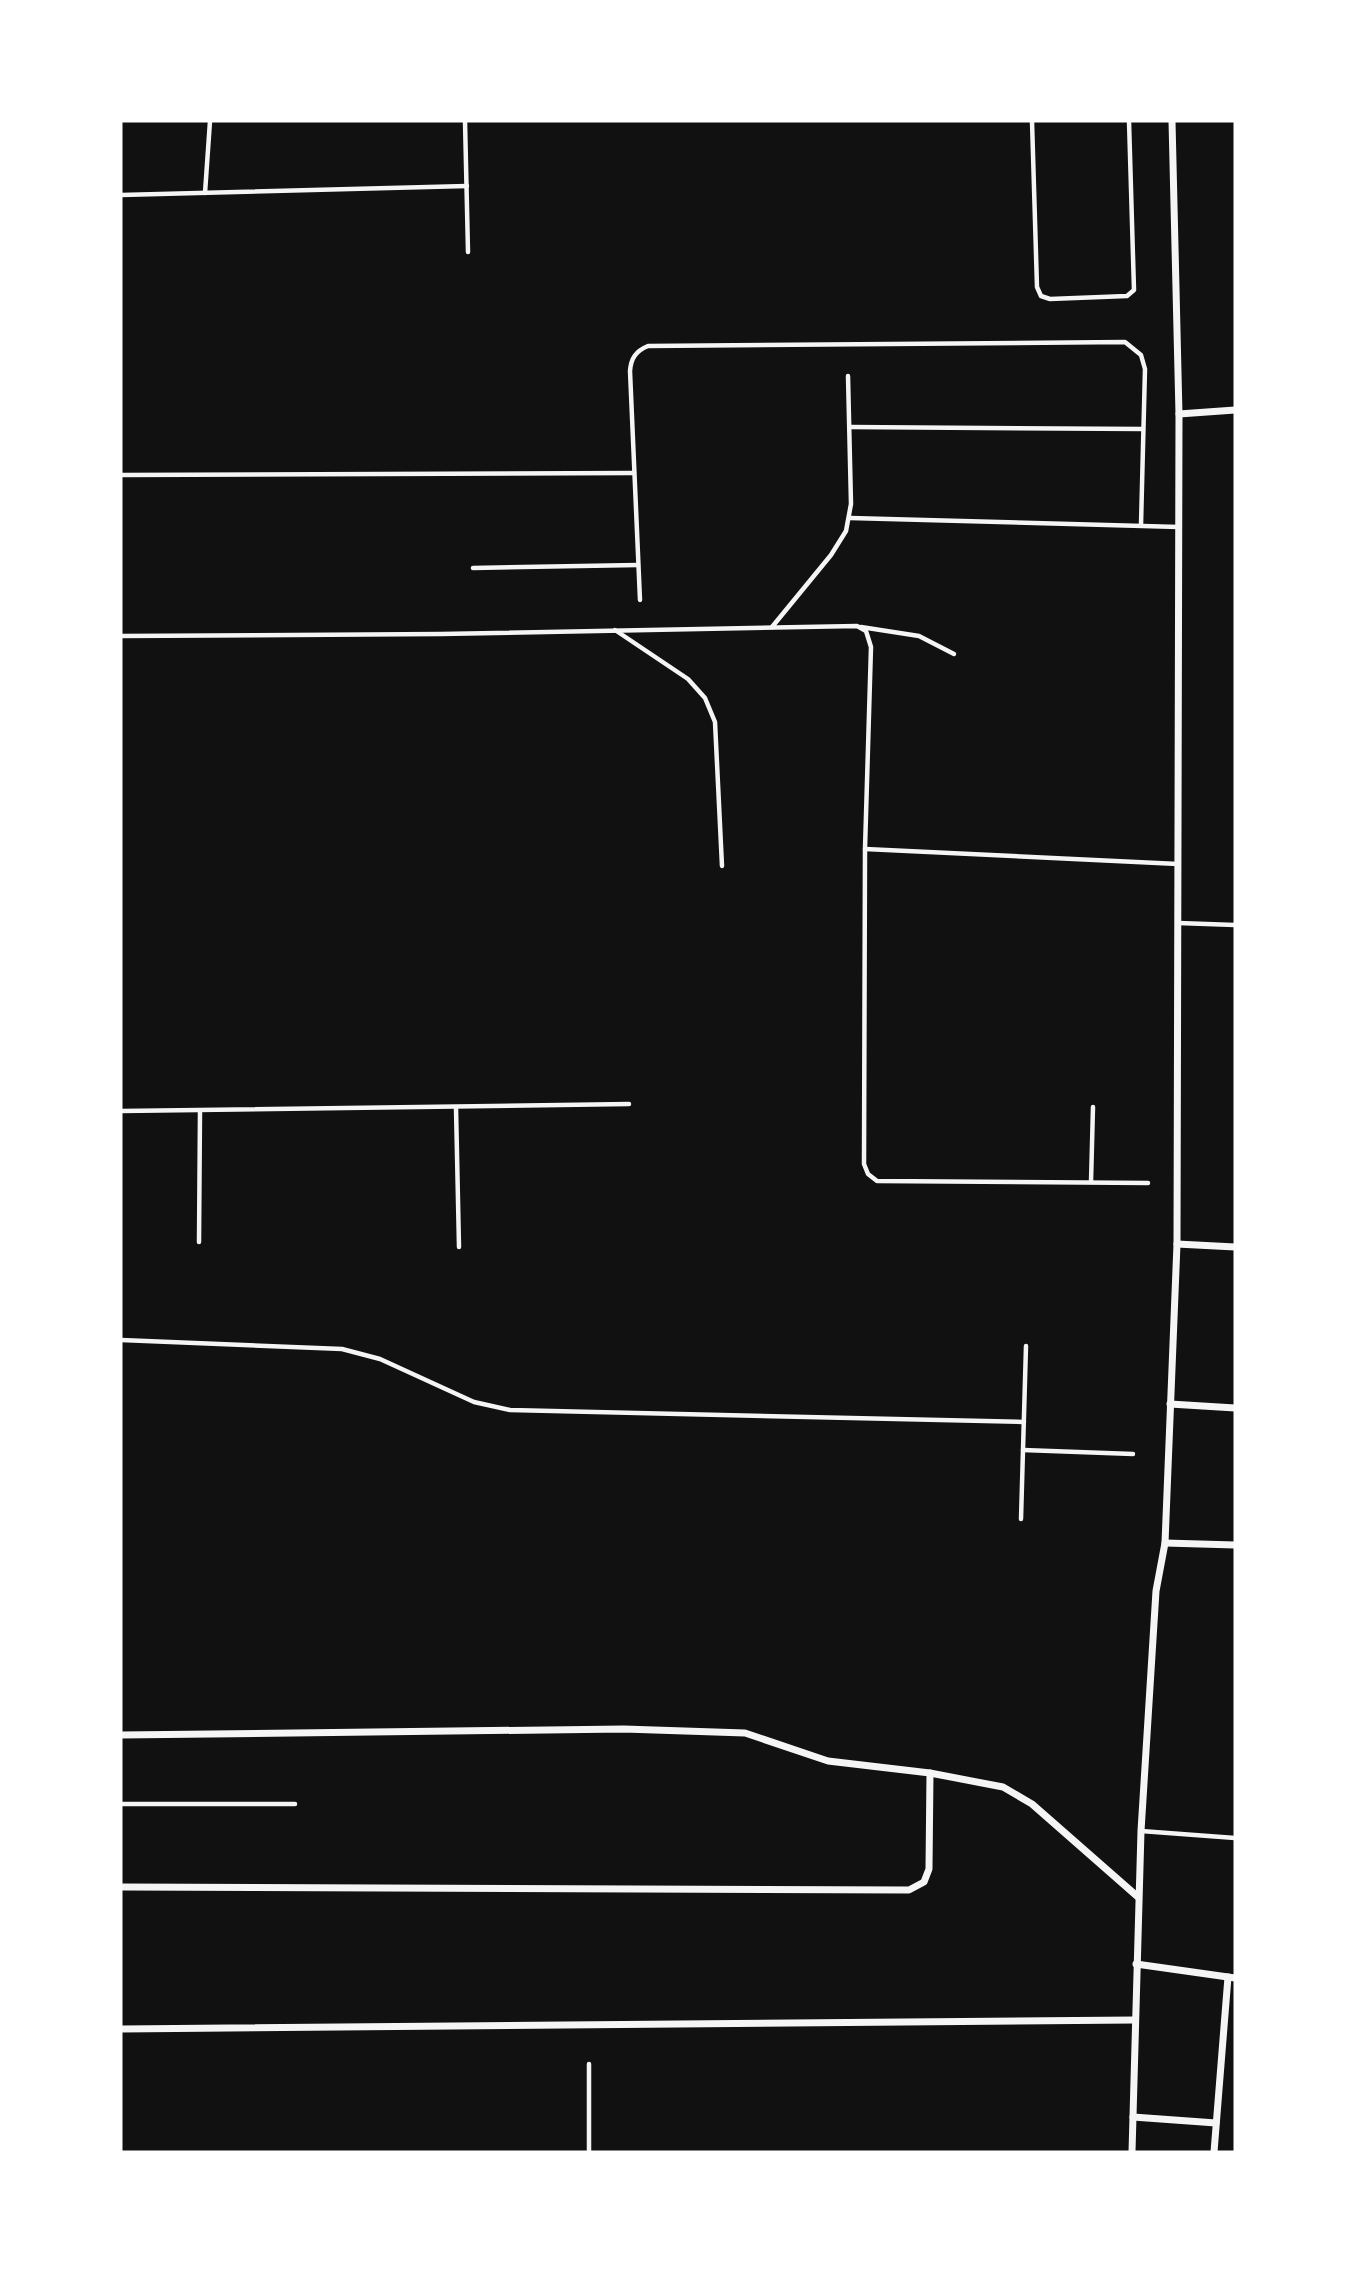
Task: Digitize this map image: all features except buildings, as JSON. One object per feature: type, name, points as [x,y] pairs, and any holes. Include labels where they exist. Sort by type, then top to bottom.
[{"type":"street","points":[[1132,2152],[1141,1831],[1156,1591],[1165,1543],[1177,1244],[1179,414],[1172,121]]},
{"type":"street","points":[[1179,414],[1235,410]]},
{"type":"street","points":[[1177,1244],[1235,1247]]},
{"type":"street","points":[[1170,1404],[1235,1408]]},
{"type":"street","points":[[1165,1543],[1235,1545]]},
{"type":"street","points":[[121,1735],[624,1729],[745,1733],[828,1761],[930,1773],[1003,1787],[1019,1795],[1138,1898]]},
{"type":"street","points":[[121,1887],[909,1890],[924,1882],[929,1870],[930,1773]]},
{"type":"street","points":[[1136,1965],[1231,1977],[1214,2152]]},
{"type":"street","points":[[121,2029],[1135,2020]]},
{"type":"street","points":[[1133,2117],[1216,2123]]},
{"type":"lane","points":[[205,193],[209,121]]},
{"type":"lane","points":[[466,121],[468,253]]},
{"type":"lane","points":[[1032,121],[1037,288],[1041,296],[1050,299],[1127,296],[1134,290],[1129,121]]},
{"type":"lane","points":[[121,195],[467,186]]},
{"type":"lane","points":[[640,600],[630,364],[637,353],[648,346],[1118,340],[1137,349],[1144,362],[1141,525]]},
{"type":"lane","points":[[772,627],[839,544],[850,518],[848,376]]},
{"type":"lane","points":[[850,427],[1143,429]]},
{"type":"lane","points":[[121,475],[634,473]]},
{"type":"lane","points":[[850,518],[1179,527]]},
{"type":"lane","points":[[473,568],[638,565]]},
{"type":"lane","points":[[857,626],[866,631],[871,647],[865,849],[864,1164],[868,1174],[877,1181],[1148,1183]]},
{"type":"lane","points":[[122,636],[441,634],[857,626],[919,636],[954,654]]},
{"type":"lane","points":[[615,629],[688,679],[705,698],[716,735],[722,866]]},
{"type":"lane","points":[[865,849],[1178,863]]},
{"type":"lane","points":[[1178,923],[1235,925]]},
{"type":"lane","points":[[121,1111],[629,1104]]},
{"type":"lane","points":[[456,1107],[459,1247]]},
{"type":"lane","points":[[1091,1182],[1093,1107]]},
{"type":"lane","points":[[199,1242],[200,1111]]},
{"type":"lane","points":[[121,1340],[342,1349],[380,1359],[474,1402],[510,1410],[1024,1422]]},
{"type":"lane","points":[[1021,1518],[1026,1346]]},
{"type":"lane","points":[[1023,1450],[1133,1454]]},
{"type":"lane","points":[[121,1804],[295,1804]]},
{"type":"lane","points":[[1141,1831],[1235,1838]]},
{"type":"lane","points":[[589,2064],[589,2152]]}]
